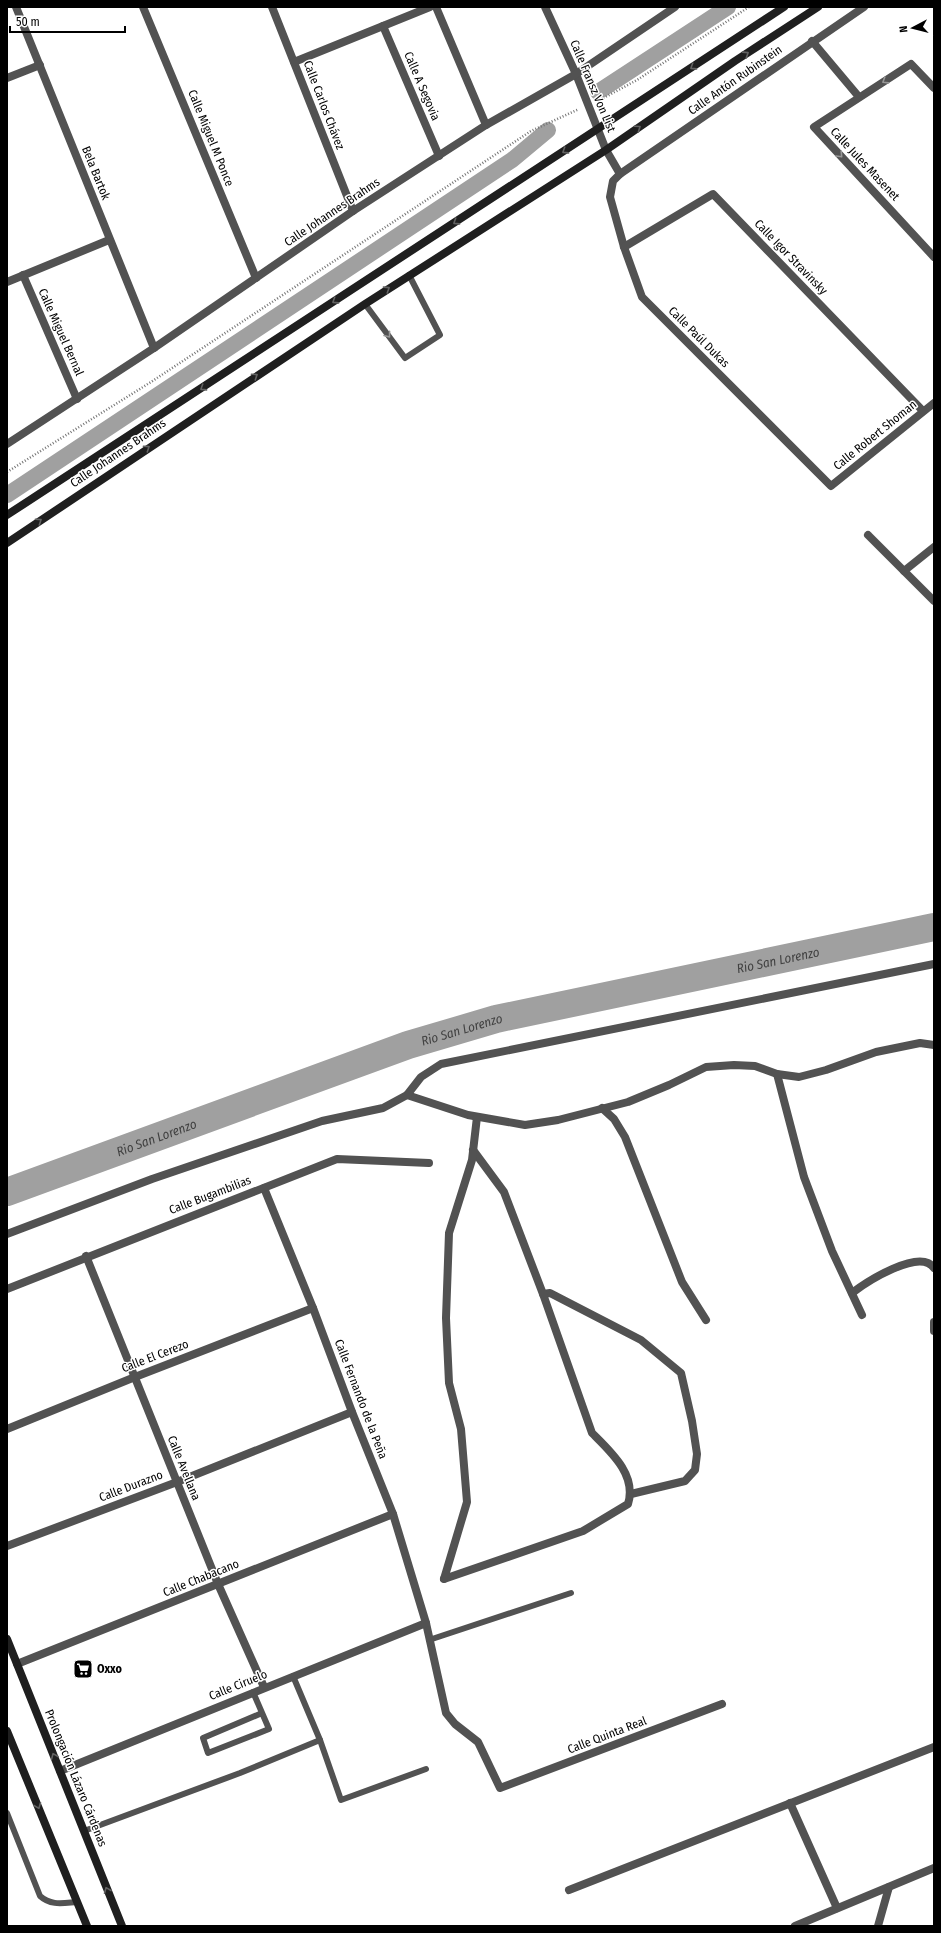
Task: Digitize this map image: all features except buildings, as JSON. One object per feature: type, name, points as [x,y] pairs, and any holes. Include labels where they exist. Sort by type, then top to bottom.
[{"type":"main road","points":[[598,130],[784,7]]},
{"type":"main road","name":"Calle Antón Rubinstein","points":[[606,150],[735,61],[818,7]]},
{"type":"main road","name":"Calle Johannes Brahms","points":[[7,515],[598,130]]},
{"type":"main road","name":"Calle Johannes Brahms","points":[[7,543],[409,274],[606,150]]},
{"type":"main road","name":"Prolongación Lázaro Cárdenas","points":[[7,1639],[122,1926]]},
{"type":"main road","points":[[7,1731],[87,1926]]},
{"type":"street","name":"Bela Bartok","points":[[16,7],[154,348]]},
{"type":"street","name":"Calle Miguel M Ponce","points":[[143,7],[256,278]]},
{"type":"street","name":"Calle Carlos Chávez","points":[[272,7],[353,211]]},
{"type":"street","points":[[294,62],[430,7]]},
{"type":"street","points":[[436,7],[486,125]]},
{"type":"street","name":"Calle Fransz Von List","points":[[545,7],[576,74],[606,150],[620,174]]},
{"type":"street","name":"Calle Johannes Brahms","points":[[7,444],[154,348],[353,211],[486,125],[576,74],[675,7]]},
{"type":"street","name":"Calle Antón Rubinstein","points":[[620,174],[864,7]]},
{"type":"street","name":"Calle A Segovia","points":[[383,26],[439,156]]},
{"type":"street","points":[[812,42],[859,97],[910,64],[934,88]]},
{"type":"street","points":[[7,78],[40,65]]},
{"type":"street","name":"Calle Jules Masenet","points":[[859,97],[814,127],[934,257]]},
{"type":"street","name":"Calle Paúl Dukas","points":[[620,174],[613,181],[610,196],[624,247],[642,297],[831,486]]},
{"type":"street","name":"Calle Igor Stravinsky","points":[[624,247],[713,194],[923,411]]},
{"type":"street","points":[[7,282],[110,240]]},
{"type":"street","name":"Calle Miguel Bernal","points":[[23,275],[77,399]]},
{"type":"street","name":"Calle Robert Shoman","points":[[831,486],[934,403]]},
{"type":"street","points":[[868,535],[934,600]]},
{"type":"street","points":[[904,572],[934,547]]},
{"type":"street","points":[[7,1234],[152,1179],[322,1121],[383,1108],[407,1095],[421,1077],[441,1064],[934,964]]},
{"type":"street","points":[[407,1095],[468,1115],[525,1125],[558,1120],[641,1096],[706,1067],[734,1065],[755,1066],[777,1074],[799,1077],[826,1070],[876,1052],[920,1043],[934,1045]]},
{"type":"street","points":[[777,1074],[804,1177],[832,1251],[862,1315]]},
{"type":"street","points":[[602,1108],[614,1119],[625,1137],[682,1282],[706,1320]]},
{"type":"street","points":[[473,1150],[504,1192],[543,1294],[592,1433],[608,1449],[628,1476],[631,1494],[628,1504],[583,1530],[444,1579],[467,1502],[461,1429],[449,1383],[446,1318],[449,1233],[472,1160],[473,1150],[477,1117]]},
{"type":"street","name":"Calle Bugambilias","points":[[7,1289],[86,1256],[337,1159],[429,1163]]},
{"type":"street","name":"Calle Fernando de la Peña","points":[[264,1188],[313,1308],[352,1412],[393,1514],[426,1623],[446,1713],[455,1724],[478,1742],[500,1788]]},
{"type":"street","name":"Calle Avellana","points":[[86,1256],[218,1584],[264,1687]]},
{"type":"street","points":[[852,1293],[873,1277],[900,1265],[922,1262],[932,1265],[934,1268]]},
{"type":"street","points":[[543,1294],[550,1293],[641,1340],[681,1373],[692,1421],[697,1454],[695,1470],[685,1481],[631,1494]]},
{"type":"street","name":"Calle El Cerezo","points":[[7,1429],[135,1377],[313,1308]]},
{"type":"street","points":[[934,1322],[934,1331]]},
{"type":"street","name":"Calle Durazno","points":[[7,1546],[177,1482],[352,1412]]},
{"type":"street","name":"Calle Chabacano","points":[[17,1664],[393,1514]]},
{"type":"street","name":"Calle Ciruelo","points":[[60,1771],[264,1687],[426,1623]]},
{"type":"street","name":"Calle Quinta Real","points":[[500,1788],[722,1704]]},
{"type":"street","points":[[569,1890],[934,1747]]},
{"type":"street","points":[[790,1803],[837,1908]]},
{"type":"street","points":[[795,1926],[934,1868]]},
{"type":"street","points":[[878,1926],[890,1887]]},
{"type":"lane","points":[[365,304],[405,358],[440,335],[409,274]]},
{"type":"lane","points":[[430,1640],[571,1593]]},
{"type":"lane","points":[[293,1676],[320,1740],[341,1800],[426,1769]]},
{"type":"lane","points":[[253,1692],[262,1713],[268,1729],[208,1753],[203,1738],[262,1713]]},
{"type":"lane","points":[[84,1831],[240,1773],[320,1740]]},
{"type":"lane","points":[[7,1813],[40,1896],[53,1904],[77,1902]]},
{"type":"path","points":[[7,472],[151,382],[531,131],[588,105],[637,80],[749,7]]},
{"type":"waterway","points":[[598,92],[728,7]]},
{"type":"waterway","points":[[7,495],[512,160],[548,130]]},
{"type":"waterway","name":"Rio San Lorenzo","points":[[7,1192],[408,1045],[496,1019],[934,927]]},
{"type":"place","name":"Oxxo","points":[[83,1669]]}]
